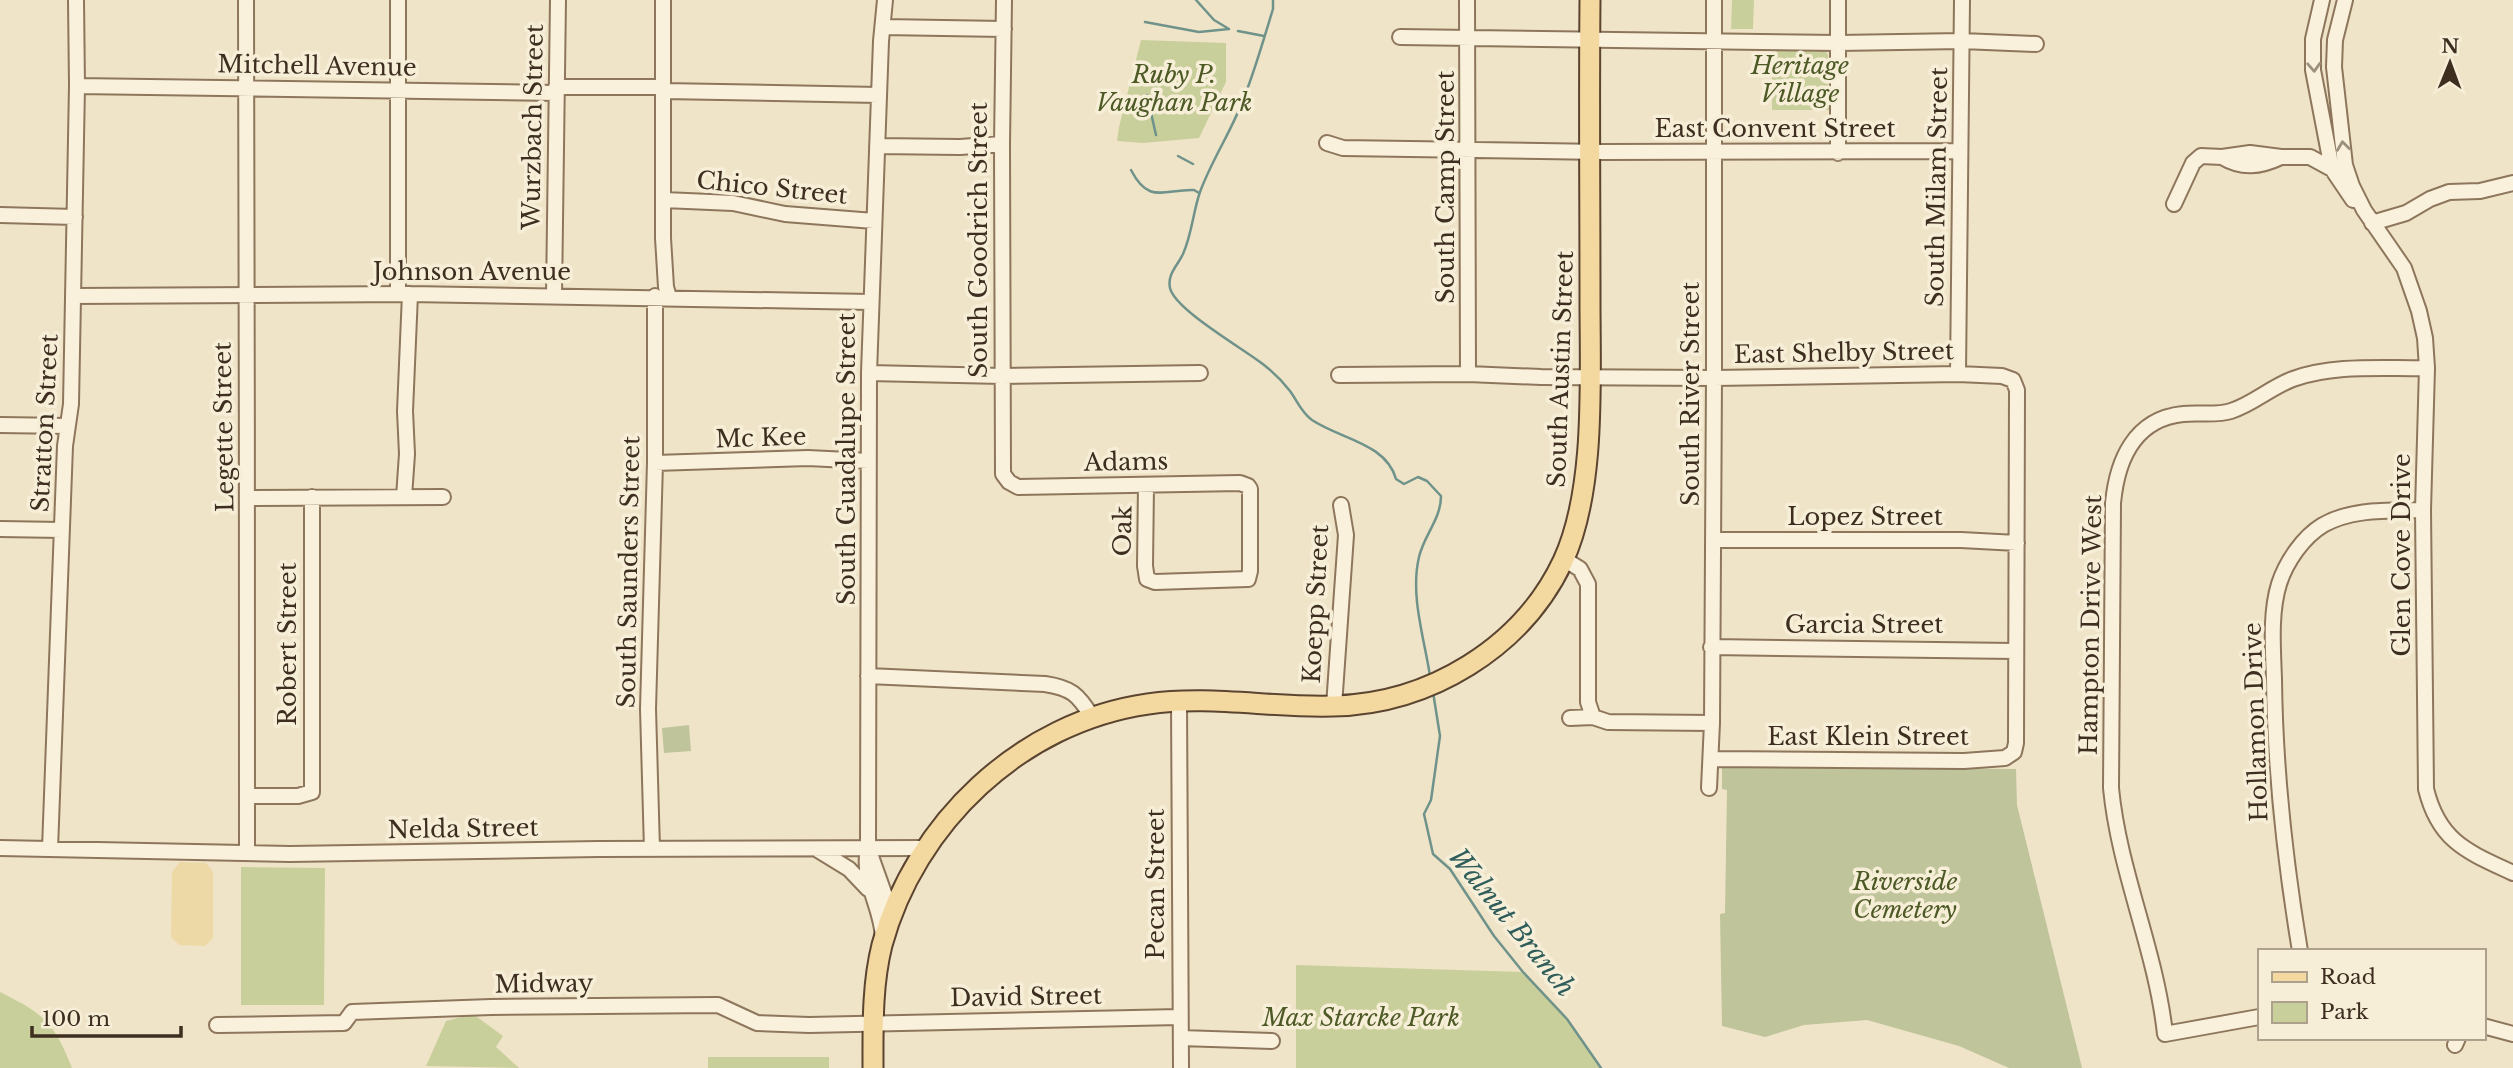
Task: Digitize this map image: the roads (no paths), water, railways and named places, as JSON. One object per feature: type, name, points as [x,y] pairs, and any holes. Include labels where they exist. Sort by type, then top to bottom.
[{"type":"main road","name":"South Austin Street","points":[[873,1068],[873,1024],[878,964],[892,915],[926,848],[958,807],[999,768],[1043,739],[1092,717],[1146,704],[1179,701],[1334,706],[1379,701],[1427,687],[1467,667],[1495,648],[1520,626],[1540,600],[1564,559],[1576,526],[1584,490],[1590,377],[1591,0]]},
{"type":"street","name":"Stratton Street","points":[[50,849],[62,530],[67,426],[71,404],[76,0]]},
{"type":"street","name":"Legette Street","points":[[246,0],[247,853]]},
{"type":"street","points":[[398,0],[407,454],[404,497]]},
{"type":"street","name":"Wurzbach Street","points":[[554,296],[558,0]]},
{"type":"street","name":"South Saunders Street","points":[[652,849],[648,709],[655,463],[665,273],[663,0]]},
{"type":"street","name":"South Guadalupe Street","points":[[885,0],[869,373],[868,848],[892,915]]},
{"type":"street","name":"South Goodrich Street","points":[[1004,0],[1001,468],[1007,480]]},
{"type":"street","name":"South Camp Street","points":[[1467,0],[1468,374]]},
{"type":"street","name":"South River Street","points":[[1709,789],[1712,723],[1714,0]]},
{"type":"street","points":[[1838,0],[1838,153]]},
{"type":"street","name":"South Milam Street","points":[[1958,374],[1962,0]]},
{"type":"street","name":"Glen Cove Drive","points":[[2322,0],[2313,39],[2313,70],[2326,144],[2332,169],[2355,204],[2368,217]]},
{"type":"street","name":"Glen Cove Drive","points":[[2345,0],[2334,40],[2334,67],[2346,165],[2352,186],[2368,217],[2395,254],[2412,288],[2425,338],[2427,368],[2423,510],[2426,789],[2431,811],[2456,843],[2468,852],[2513,873]]},
{"type":"street","points":[[883,27],[1004,29]]},
{"type":"street","points":[[1400,37],[1838,43],[1962,41],[2036,44]]},
{"type":"street","name":"Mitchell Avenue","points":[[77,86],[351,91],[663,89],[879,95]]},
{"type":"street","points":[[877,146],[960,147],[1002,144]]},
{"type":"street","name":"East Convent Street","points":[[1327,144],[1343,148],[1468,151],[1960,151]]},
{"type":"street","points":[[2310,157],[2326,144]]},
{"type":"street","points":[[2174,204],[2193,163],[2201,156],[2221,157],[2234,164],[2252,166],[2267,164],[2281,157],[2310,157],[2332,169]]},
{"type":"street","points":[[2368,217],[2406,213],[2449,192],[2480,191],[2513,183]]},
{"type":"street","name":"Chico Street","points":[[664,200],[733,203],[785,214],[874,221]]},
{"type":"street","points":[[0,215],[75,217]]},
{"type":"street","name":"Johnson Avenue","points":[[73,296],[404,294],[871,302]]},
{"type":"street","name":"Hampton Drive West","points":[[2258,1017],[2165,1034],[2162,999],[2124,859],[2112,797],[2113,503],[2116,477],[2133,442],[2144,430],[2162,419],[2183,414],[2207,415],[2230,411],[2290,380],[2314,373],[2427,368]]},
{"type":"street","points":[[869,373],[1002,376],[1200,373]]},
{"type":"street","name":"East Shelby Street","points":[[1339,375],[2003,376],[2013,380],[2017,390],[2017,543]]},
{"type":"street","points":[[0,425],[67,426]]},
{"type":"street","name":"Mc Kee","points":[[655,463],[808,458],[868,461]]},
{"type":"street","name":"Adams","points":[[1007,480],[1018,487],[1240,483],[1248,486],[1248,579]]},
{"type":"street","name":"Oak","points":[[1146,485],[1147,579],[1155,582],[1248,579]]},
{"type":"street","name":"Robert Street","points":[[247,796],[298,796],[312,792],[312,497]]},
{"type":"street","points":[[248,498],[443,497]]},
{"type":"street","name":"Koepp Street","points":[[1334,706],[1346,535],[1341,505]]},
{"type":"street","name":"Hollamon Drive","points":[[2300,949],[2282,833],[2274,729],[2273,645],[2278,587],[2285,567],[2304,542],[2322,526],[2343,517],[2374,511],[2423,510]]},
{"type":"street","points":[[0,529],[62,530]]},
{"type":"street","name":"Lopez Street","points":[[1713,540],[1961,540],[2017,543]]},
{"type":"street","points":[[2015,650],[2017,543]]},
{"type":"street","points":[[1564,559],[1580,569],[1588,584],[1588,702],[1593,717]]},
{"type":"street","name":"Garcia Street","points":[[1711,647],[2015,650]]},
{"type":"street","name":"East Klein Street","points":[[1711,759],[1964,761],[2005,758],[2014,752],[2016,743],[2015,650]]},
{"type":"street","points":[[868,676],[1063,687],[1074,693],[1092,717]]},
{"type":"street","name":"Pecan Street","points":[[1179,701],[1181,1068]]},
{"type":"street","points":[[1570,718],[1593,717],[1608,722],[1712,723]]},
{"type":"street","name":"Nelda Street","points":[[0,848],[247,853],[926,848]]},
{"type":"street","points":[[868,848],[866,861],[869,890],[882,925],[883,943]]},
{"type":"street","points":[[817,849],[849,869],[869,890]]},
{"type":"street","name":"Midway","points":[[217,1025],[344,1023],[352,1012],[394,1010],[705,1005],[726,1007],[757,1023],[873,1024]]},
{"type":"street","name":"David Street","points":[[873,1024],[1179,1017]]},
{"type":"street","points":[[2485,1027],[2513,1034]]},
{"type":"street","points":[[1181,1038],[1272,1041]]},
{"type":"waterway","points":[[1196,0],[1214,20],[1229,29]]},
{"type":"waterway","name":"Walnut Branch","points":[[1273,0],[1273,9],[1249,84],[1235,120],[1200,192],[1183,254],[1171,274],[1170,288],[1175,297],[1197,318],[1274,374],[1312,420],[1361,443],[1383,457],[1396,479],[1404,484],[1418,477],[1427,481],[1441,496],[1438,512],[1421,549],[1416,586],[1430,676]]},
{"type":"waterway","points":[[1145,22],[1199,32],[1229,29]]},
{"type":"waterway","points":[[1238,31],[1264,36]]},
{"type":"waterway","points":[[1147,95],[1156,135]]},
{"type":"waterway","points":[[1178,156],[1193,164]]},
{"type":"waterway","points":[[1131,170],[1144,188],[1151,191],[1158,193],[1194,190],[1199,193]]},
{"type":"waterway","name":"Walnut Branch","points":[[1433,692],[1440,736],[1431,800],[1424,814],[1433,854],[1450,869],[1494,936],[1567,1019],[1601,1068]]},
{"type":"park label","name":"Heritage Village","points":[[1800,80]]},
{"type":"park label","name":"Ruby P. Vaughan Park","points":[[1174,89]]},
{"type":"park label","name":"Riverside Cemetery","points":[[1905,896]]},
{"type":"park label","name":"Max Starcke Park","points":[[1361,1018]]}]
